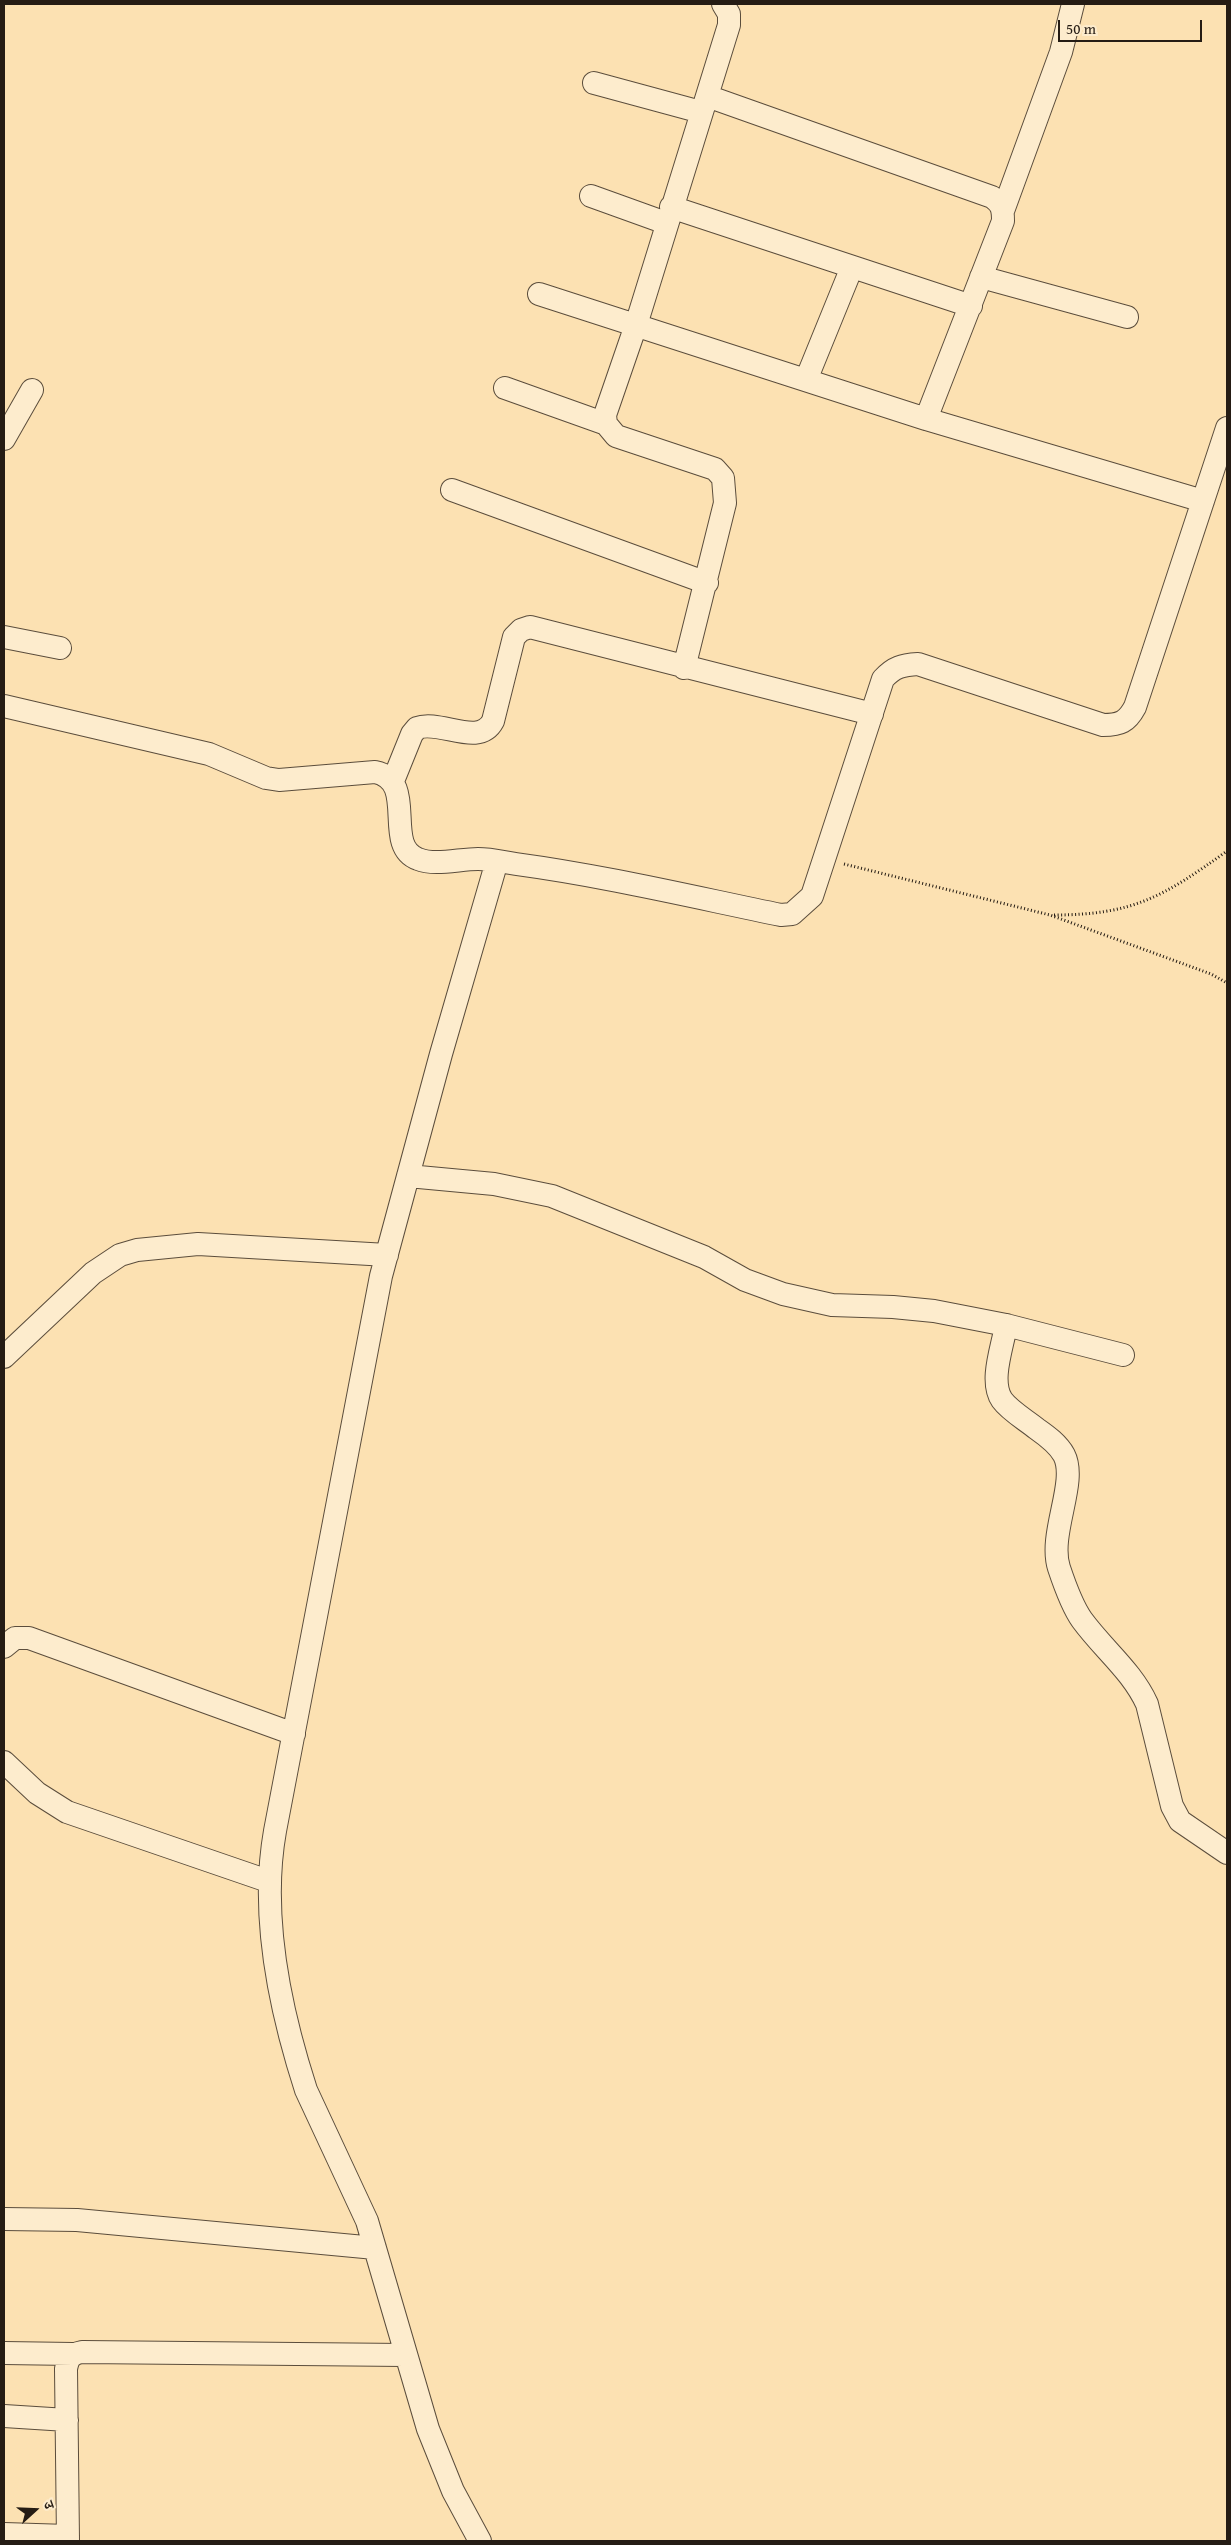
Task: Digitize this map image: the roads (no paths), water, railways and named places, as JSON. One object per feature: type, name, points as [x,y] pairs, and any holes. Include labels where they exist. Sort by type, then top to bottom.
[{"type":"street","points":[[606,424],[605,415],[636,326],[729,25],[729,14],[723,4]]},
{"type":"street","points":[[1003,211],[1061,52],[1073,4]]},
{"type":"street","points":[[594,83],[704,104],[992,197],[1000,202],[1003,211],[1003,221],[926,420]]},
{"type":"street","points":[[591,196],[669,215],[852,267],[971,306]]},
{"type":"street","points":[[806,380],[852,267]]},
{"type":"street","points":[[982,277],[1128,317]]},
{"type":"street","points":[[539,294],[926,420],[1203,502]]},
{"type":"street","points":[[505,388],[606,424],[616,436],[715,469],[723,478],[726,503],[708,583],[684,668]]},
{"type":"street","points":[[4,439],[32,390]]},
{"type":"street","points":[[4,706],[209,754],[266,778],[279,780],[375,772],[385,774],[397,790],[402,840],[407,851],[416,859],[426,861],[480,859],[497,861],[610,880],[781,915],[792,914],[812,896],[883,679],[892,669],[904,665],[918,664],[1103,725],[1118,725],[1129,719],[1135,707],[1227,428]]},
{"type":"street","points":[[452,490],[708,583]]},
{"type":"street","points":[[392,781],[412,734],[417,728],[432,726],[480,733],[488,729],[493,721],[514,637],[521,630],[530,627],[684,668],[872,714]]},
{"type":"street","points":[[4,637],[60,648]]},
{"type":"street","points":[[480,2541],[439,2461],[405,2356],[375,2248],[360,2203],[306,2090],[299,2068],[273,1945],[268,1881],[275,1831],[387,1255],[497,861]]},
{"type":"street","points":[[408,1176],[494,1184],[552,1196],[704,1257],[745,1280],[784,1294],[832,1305],[934,1310],[1006,1325],[1123,1355]]},
{"type":"street","points":[[4,1357],[93,1273],[120,1255],[137,1250],[198,1244],[387,1255]]},
{"type":"street","points":[[1006,1325],[996,1380],[997,1390],[1010,1408],[1046,1435],[1065,1457],[1066,1480],[1056,1538],[1056,1553],[1058,1566],[1071,1599],[1081,1619],[1140,1689],[1147,1704],[1172,1806],[1180,1821],[1227,1853]]},
{"type":"street","points":[[4,1647],[15,1638],[29,1638],[294,1734]]},
{"type":"street","points":[[4,1762],[36,1793],[67,1812],[268,1881]]},
{"type":"street","points":[[4,2219],[77,2220],[375,2248]]},
{"type":"street","points":[[4,2352],[405,2356]]},
{"type":"street","points":[[4,2534],[68,2539],[66,2369],[67,2360],[73,2354]]},
{"type":"street","points":[[4,2416],[67,2420]]}]
